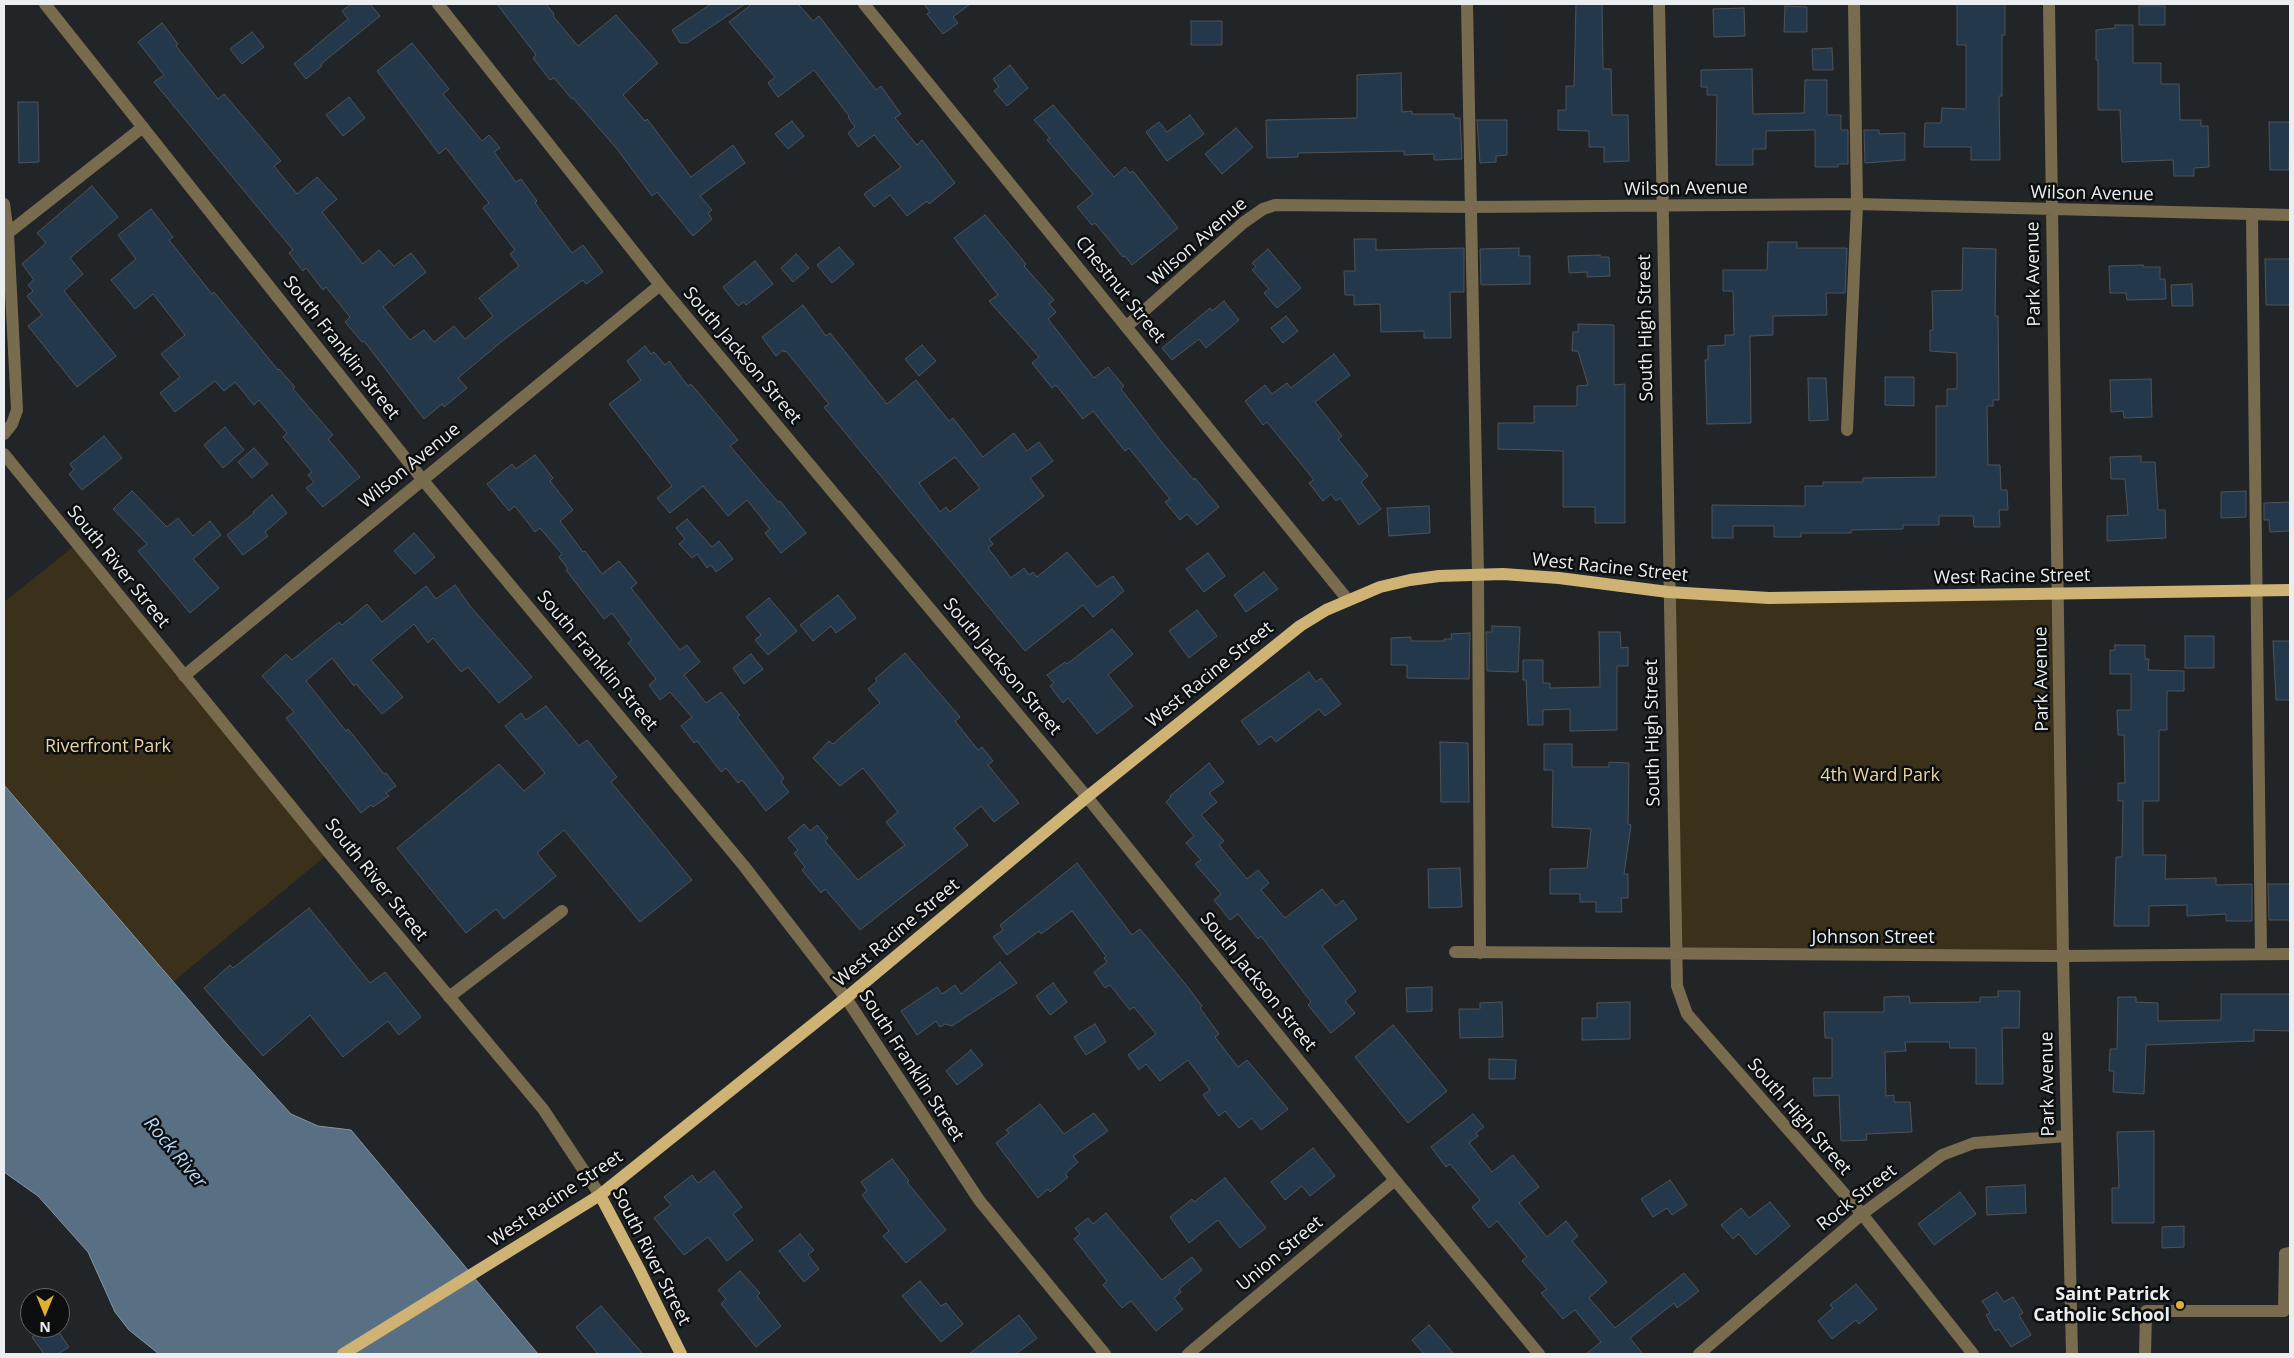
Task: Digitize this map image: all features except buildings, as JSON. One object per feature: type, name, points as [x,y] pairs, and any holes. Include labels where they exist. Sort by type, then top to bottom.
[{"type":"main road","name":"West Racine Street","points":[[344,1354],[495,1262],[600,1195],[846,998],[1087,797],[1300,626],[1326,610],[1380,587],[1410,580],[1478,574],[1559,578],[1668,592],[1769,598],[2290,590]]},
{"type":"main road","name":"South River Street","points":[[600,1195],[639,1268],[681,1354]]},
{"type":"street","name":"South Franklin Street","points":[[45,4],[422,478],[708,821],[846,998],[979,1200],[1105,1354]]},
{"type":"street","name":"South Jackson Street","points":[[438,4],[660,285],[1087,797],[1394,1180],[1538,1354]]},
{"type":"street","name":"Chestnut Street","points":[[864,4],[1348,600]]},
{"type":"street","points":[[1467,4],[1478,574],[1480,953]]},
{"type":"street","name":"South High Street","points":[[1659,4],[1668,592],[1677,986],[1686,1014],[1862,1214],[1974,1354]]},
{"type":"street","points":[[1847,430],[1857,204],[1854,4]]},
{"type":"street","name":"Park Avenue","points":[[2049,4],[2063,956],[2072,1354]]},
{"type":"street","points":[[8,233],[143,127]]},
{"type":"street","points":[[4,204],[8,233],[17,410],[12,424],[4,434]]},
{"type":"street","name":"Wilson Avenue","points":[[1127,326],[1243,223],[1263,209],[1288,204],[1472,207],[1857,204],[2051,211],[2290,215]]},
{"type":"street","points":[[2252,215],[2261,954]]},
{"type":"street","name":"Wilson Avenue","points":[[184,676],[422,478],[660,285]]},
{"type":"street","name":"South River Street","points":[[4,454],[184,676],[543,1109],[600,1195]]},
{"type":"street","points":[[449,997],[562,911]]},
{"type":"street","name":"Johnson Street","points":[[1455,952],[2063,956],[2290,954]]},
{"type":"street","name":"Rock Street","points":[[1699,1354],[1862,1214],[1942,1155],[1960,1147],[1997,1141],[2067,1136]]},
{"type":"street","name":"Union Street","points":[[1188,1354],[1394,1180]]},
{"type":"street","points":[[2146,1354],[2146,1311],[2284,1311],[2285,1254],[2290,1253]]},
{"type":"green space","name":"Riverfront Park","points":[[77,544],[329,853],[173,982],[4,785],[4,602]]},
{"type":"green space","name":"4th Ward Park","points":[[1668,592],[2058,594],[2063,956],[1675,954]]},
{"type":"water","name":"Rock River","points":[[4,785],[226,1043],[291,1114],[318,1126],[351,1130],[538,1354],[159,1354],[129,1330],[115,1312],[88,1252],[38,1196],[4,1172]]},
{"type":"place","name":"Saint Patrick Catholic School","points":[[2180,1305]]}]
